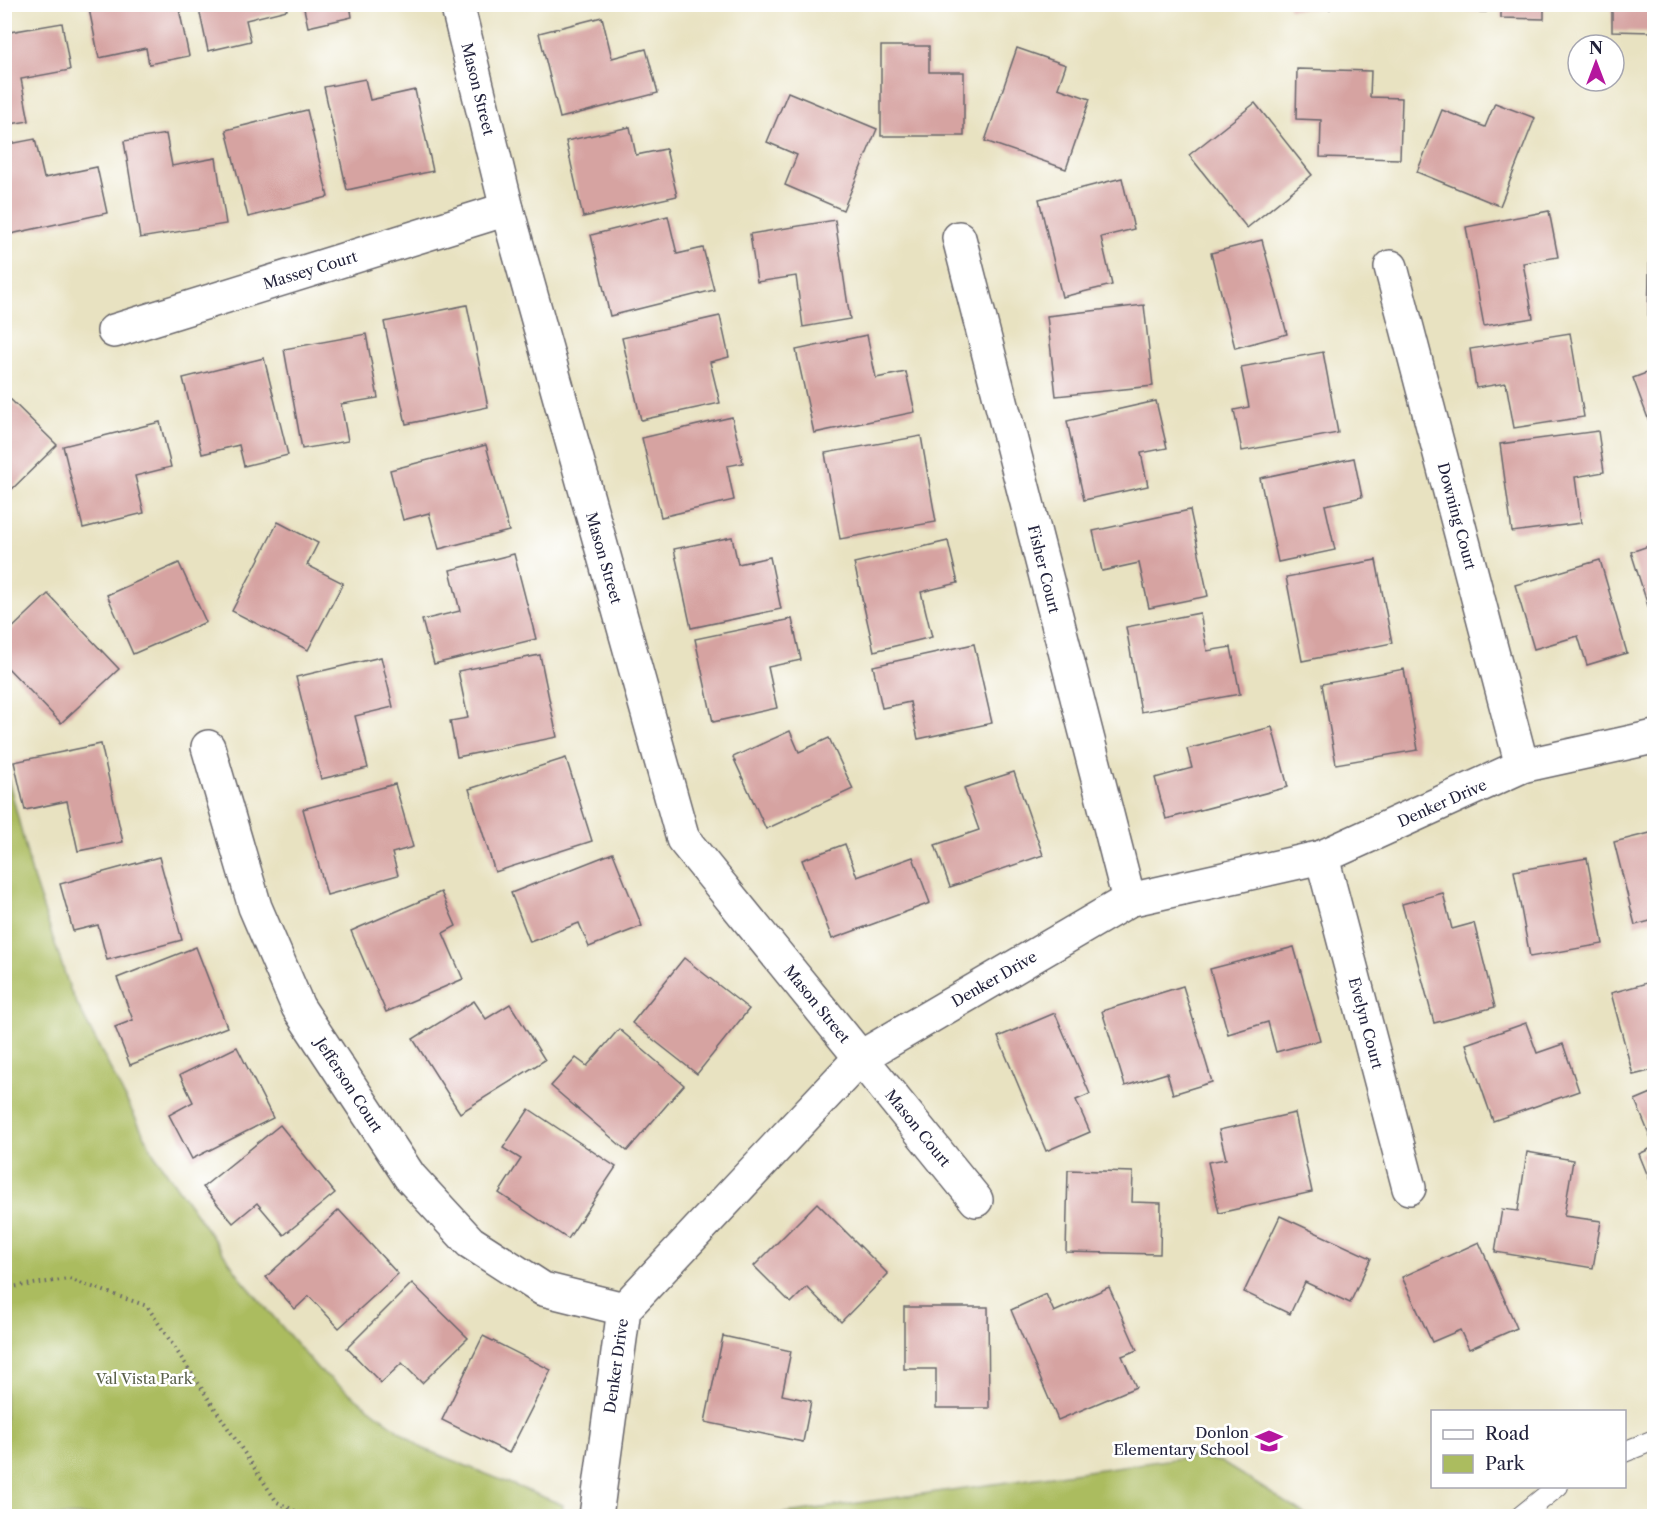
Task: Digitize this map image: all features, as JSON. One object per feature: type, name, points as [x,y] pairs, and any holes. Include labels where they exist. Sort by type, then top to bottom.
[{"type":"street","name":"Mason Street","points":[[457,4],[507,209],[683,839],[861,1057]]},
{"type":"street","name":"Massey Court","points":[[114,331],[507,209]]},
{"type":"street","name":"Fisher Court","points":[[959,238],[1129,900]]},
{"type":"street","name":"Downing Court","points":[[1391,267],[1522,766]]},
{"type":"street","name":"Denker Drive","points":[[596,1516],[624,1309],[861,1057],[1129,900],[1322,857],[1522,766],[1654,737]]},
{"type":"street","name":"Jefferson Court","points":[[208,747],[255,907],[298,1007],[410,1177],[470,1242],[543,1289],[624,1309]]},
{"type":"street","name":"Evelyn Court","points":[[1322,857],[1409,1188]]},
{"type":"street","name":"Mason Court","points":[[861,1057],[976,1200]]},
{"type":"lane","points":[[1626,1451],[1654,1440]]},
{"type":"lane","points":[[1521,1516],[1556,1488]]},
{"type":"path","points":[[4,1288],[69,1279],[147,1306],[277,1502],[305,1516]]},
{"type":"green space","name":"Val Vista Park","points":[[5,766],[33,878],[71,992],[154,1154],[243,1281],[318,1369],[422,1448],[563,1505],[562,1516],[5,1516]]},
{"type":"green space","points":[[1195,1456],[1221,1462],[1308,1516],[765,1516]]},
{"type":"building","points":[[88,4],[178,4],[189,56],[149,64],[146,48],[99,58]]},
{"type":"building","points":[[198,4],[286,4],[287,10],[246,20],[251,41],[208,51]]},
{"type":"building","points":[[303,4],[350,4],[352,17],[308,27]]},
{"type":"building","points":[[1432,4],[1486,4],[1486,12],[1432,10]]},
{"type":"building","points":[[1501,4],[1544,4],[1544,19],[1501,18]]},
{"type":"building","points":[[1612,4],[1654,4],[1653,32],[1612,31]]},
{"type":"building","points":[[1289,5],[1330,5],[1330,9],[1289,9]]},
{"type":"building","points":[[602,17],[612,58],[646,49],[658,93],[560,118],[539,33]]},
{"type":"building","points":[[62,23],[70,70],[21,79],[29,121],[4,125],[4,33]]},
{"type":"building","points":[[881,46],[929,46],[929,72],[964,72],[964,136],[881,136]]},
{"type":"building","points":[[1017,48],[1066,65],[1058,88],[1090,99],[1066,169],[985,141]]},
{"type":"building","points":[[1297,69],[1371,71],[1370,97],[1402,98],[1400,159],[1320,157],[1321,120],[1296,119]]},
{"type":"building","points":[[365,79],[370,100],[415,90],[433,171],[347,190],[324,87]]},
{"type":"building","points":[[788,92],[877,129],[843,210],[785,185],[797,155],[767,142]]},
{"type":"building","points":[[1255,103],[1312,175],[1247,228],[1189,155]]},
{"type":"building","points":[[1495,103],[1535,118],[1500,206],[1417,172],[1442,110],[1485,127]]},
{"type":"building","points":[[307,110],[328,197],[248,217],[226,130]]},
{"type":"building","points":[[630,127],[636,155],[666,149],[677,196],[583,217],[566,141]]},
{"type":"building","points":[[166,134],[172,166],[216,158],[226,224],[140,238],[124,141]]},
{"type":"building","points":[[35,139],[44,178],[97,167],[107,213],[6,235],[4,145]]},
{"type":"building","points":[[1122,178],[1134,229],[1101,237],[1112,285],[1062,297],[1039,199]]},
{"type":"building","points":[[1549,211],[1558,257],[1523,263],[1533,318],[1484,326],[1466,227]]},
{"type":"building","points":[[668,216],[677,254],[703,248],[714,290],[610,316],[591,235]]},
{"type":"building","points":[[835,220],[850,319],[803,327],[796,276],[757,282],[750,234]]},
{"type":"building","points":[[1650,227],[1654,227],[1654,322],[1648,321]]},
{"type":"building","points":[[1262,240],[1287,334],[1235,348],[1211,253]]},
{"type":"building","points":[[467,305],[488,407],[406,424],[384,322]]},
{"type":"building","points":[[1144,305],[1153,386],[1056,396],[1047,316]]},
{"type":"building","points":[[720,316],[729,357],[710,362],[720,403],[641,420],[622,338]]},
{"type":"building","points":[[1570,333],[1584,417],[1514,428],[1506,383],[1476,388],[1470,349]]},
{"type":"building","points":[[366,334],[378,398],[341,404],[348,441],[302,449],[284,349]]},
{"type":"building","points":[[867,335],[876,378],[906,372],[915,412],[814,433],[796,350]]},
{"type":"building","points":[[1323,352],[1338,433],[1242,451],[1234,410],[1249,407],[1241,367]]},
{"type":"building","points":[[264,358],[288,455],[244,466],[239,445],[202,454],[183,378]]},
{"type":"building","points":[[1654,370],[1654,422],[1650,424],[1633,378]]},
{"type":"building","points":[[4,393],[57,445],[4,497]]},
{"type":"building","points":[[1156,401],[1167,448],[1141,453],[1148,486],[1084,500],[1067,421]]},
{"type":"building","points":[[732,417],[743,463],[727,466],[734,500],[661,517],[642,438]]},
{"type":"building","points":[[160,422],[171,467],[135,476],[144,513],[83,528],[63,446]]},
{"type":"building","points":[[1598,431],[1604,472],[1575,477],[1581,523],[1512,532],[1500,444]]},
{"type":"building","points":[[921,436],[936,522],[840,539],[825,453]]},
{"type":"building","points":[[486,445],[509,531],[439,549],[429,513],[403,520],[390,470]]},
{"type":"building","points":[[1354,458],[1362,497],[1325,505],[1335,550],[1278,562],[1260,478]]},
{"type":"building","points":[[1190,510],[1208,596],[1149,608],[1139,563],[1102,571],[1093,531]]},
{"type":"building","points":[[278,522],[318,543],[307,565],[343,583],[308,650],[232,611]]},
{"type":"building","points":[[732,537],[738,564],[770,557],[781,609],[691,628],[674,549]]},
{"type":"building","points":[[948,541],[958,583],[921,592],[932,637],[874,651],[854,563]]},
{"type":"building","points":[[1654,544],[1654,625],[1631,552]]},
{"type":"building","points":[[514,554],[536,639],[434,664],[422,620],[460,611],[450,570]]},
{"type":"building","points":[[1376,560],[1392,643],[1302,661],[1286,577]]},
{"type":"building","points":[[1600,560],[1627,653],[1587,665],[1578,636],[1534,649],[1515,585]]},
{"type":"building","points":[[179,563],[206,622],[133,654],[107,595]]},
{"type":"building","points":[[48,594],[119,669],[61,723],[4,664],[4,636]]},
{"type":"building","points":[[1200,613],[1207,651],[1231,647],[1240,694],[1141,712],[1126,627]]},
{"type":"building","points":[[792,619],[801,660],[768,667],[777,708],[713,722],[695,639]]},
{"type":"building","points":[[974,644],[992,723],[918,739],[910,702],[882,708],[873,666]]},
{"type":"building","points":[[540,655],[557,737],[457,757],[450,721],[468,718],[458,671]]},
{"type":"building","points":[[381,657],[393,707],[355,716],[368,768],[321,779],[296,677]]},
{"type":"building","points":[[1404,669],[1418,750],[1336,764],[1322,684]]},
{"type":"building","points":[[1272,727],[1288,787],[1166,819],[1155,778],[1192,768],[1187,749]]},
{"type":"building","points":[[790,731],[799,752],[829,738],[853,789],[766,829],[733,757]]},
{"type":"building","points":[[101,744],[123,842],[78,851],[67,801],[25,810],[14,762]]},
{"type":"building","points":[[566,758],[592,841],[495,872],[469,789]]},
{"type":"building","points":[[1014,772],[1043,855],[950,887],[935,845],[979,830],[964,788]]},
{"type":"building","points":[[395,784],[413,847],[392,853],[398,875],[327,895],[303,809]]},
{"type":"building","points":[[1654,832],[1654,920],[1635,925],[1614,842]]},
{"type":"building","points":[[845,844],[857,877],[913,857],[930,903],[832,939],[802,860]]},
{"type":"building","points":[[613,853],[642,926],[589,947],[579,923],[530,942],[511,893]]},
{"type":"building","points":[[159,857],[182,940],[107,960],[98,925],[73,931],[60,884]]},
{"type":"building","points":[[1587,858],[1603,944],[1530,957],[1514,871]]},
{"type":"building","points":[[441,892],[456,926],[443,933],[463,979],[386,1012],[351,931]]},
{"type":"building","points":[[1443,893],[1452,929],[1474,923],[1495,1007],[1434,1023],[1402,904]]},
{"type":"building","points":[[196,947],[227,1027],[130,1065],[115,1027],[133,1020],[117,978]]},
{"type":"building","points":[[1294,947],[1320,1040],[1276,1052],[1268,1022],[1228,1034],[1210,969]]},
{"type":"building","points":[[684,958],[749,1009],[697,1074],[632,1023]]},
{"type":"building","points":[[1654,981],[1654,1070],[1633,1075],[1611,993]]},
{"type":"building","points":[[1183,986],[1212,1082],[1173,1094],[1167,1073],[1125,1086],[1102,1011]]},
{"type":"building","points":[[474,1001],[486,1019],[510,1004],[545,1060],[460,1113],[413,1039]]},
{"type":"building","points":[[1055,1013],[1090,1094],[1076,1100],[1090,1132],[1046,1151],[998,1037]]},
{"type":"building","points":[[1526,1023],[1537,1053],[1563,1044],[1579,1091],[1493,1121],[1466,1044]]},
{"type":"building","points":[[619,1029],[684,1085],[627,1151],[551,1086],[576,1058],[587,1066]]},
{"type":"building","points":[[237,1047],[273,1118],[192,1159],[169,1115],[193,1102],[180,1075]]},
{"type":"building","points":[[1654,1092],[1654,1146],[1635,1100]]},
{"type":"building","points":[[529,1109],[616,1167],[568,1239],[499,1193],[521,1159],[503,1148]]},
{"type":"building","points":[[1295,1113],[1312,1192],[1219,1213],[1208,1162],[1226,1159],[1219,1130]]},
{"type":"building","points":[[280,1125],[335,1193],[284,1235],[257,1203],[233,1223],[203,1187]]},
{"type":"building","points":[[1654,1147],[1654,1191],[1639,1154]]},
{"type":"building","points":[[1527,1152],[1573,1160],[1564,1216],[1601,1221],[1593,1268],[1495,1252],[1502,1209],[1518,1211]]},
{"type":"building","points":[[1068,1170],[1133,1172],[1132,1202],[1161,1203],[1160,1254],[1066,1252]]},
{"type":"building","points":[[817,1203],[888,1274],[841,1322],[807,1287],[791,1303],[754,1266]]},
{"type":"building","points":[[339,1210],[398,1274],[339,1328],[309,1296],[295,1309],[266,1277]]},
{"type":"building","points":[[1280,1216],[1371,1258],[1350,1303],[1305,1282],[1290,1314],[1244,1292]]},
{"type":"building","points":[[1479,1242],[1517,1328],[1469,1349],[1460,1330],[1432,1342],[1402,1277]]},
{"type":"building","points":[[412,1283],[468,1338],[422,1383],[402,1363],[381,1383],[347,1348]]},
{"type":"building","points":[[1109,1287],[1137,1350],[1122,1356],[1136,1387],[1058,1420],[1011,1310],[1046,1294],[1054,1312]]},
{"type":"building","points":[[904,1307],[988,1307],[989,1408],[936,1408],[936,1369],[904,1369]]},
{"type":"building","points":[[483,1336],[551,1370],[509,1453],[442,1420]]},
{"type":"building","points":[[723,1336],[791,1351],[782,1395],[811,1401],[803,1442],[705,1422]]},
{"type":"place","name":"Donlon Elementary School","points":[[1269,1441]]}]
